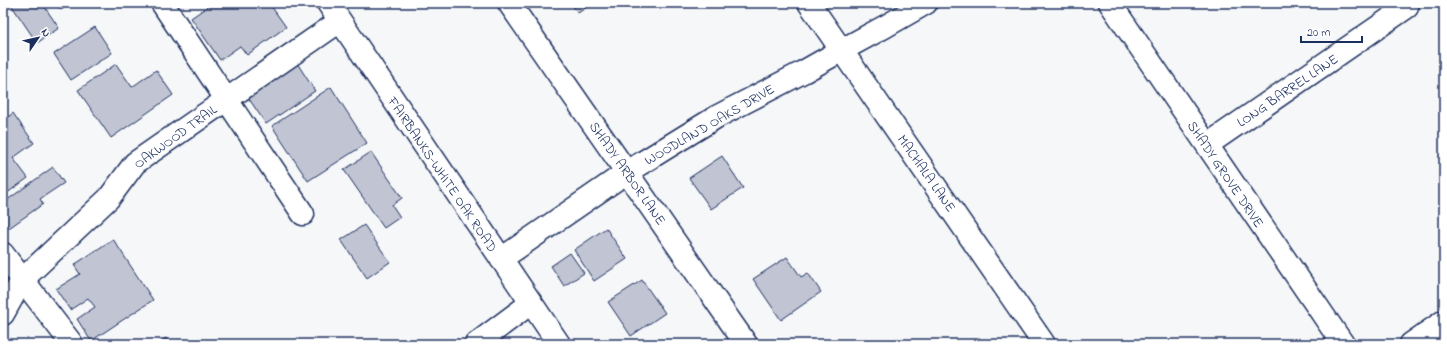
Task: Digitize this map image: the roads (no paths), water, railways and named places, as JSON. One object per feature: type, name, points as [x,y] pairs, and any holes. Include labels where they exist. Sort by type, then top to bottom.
[{"type":"street","points":[[162,3],[303,214]]},
{"type":"street","name":"FAIRBANKS-WHITE OAK ROAD","points":[[328,3],[559,344]]},
{"type":"street","name":"SHADY ARBOR LANE","points":[[509,3],[746,344]]},
{"type":"street","name":"MACHALA LANE","points":[[809,3],[1044,344]]},
{"type":"street","name":"WOODLAND OAKS DRIVE","points":[[501,259],[626,172],[718,116],[803,72],[926,3]]},
{"type":"street","name":"SHADY GROVE DRIVE","points":[[1110,3],[1343,344]]},
{"type":"street","name":"LONG BARREL LANE","points":[[1206,145],[1407,7]]},
{"type":"street","name":"OAKWOOD TRAIL","points":[[3,314],[22,280],[109,198],[135,163],[340,21]]},
{"type":"street","points":[[3,254],[72,344]]},
{"type":"street","points":[[476,344],[531,303]]},
{"type":"street","points":[[1411,344],[1444,321]]}]
